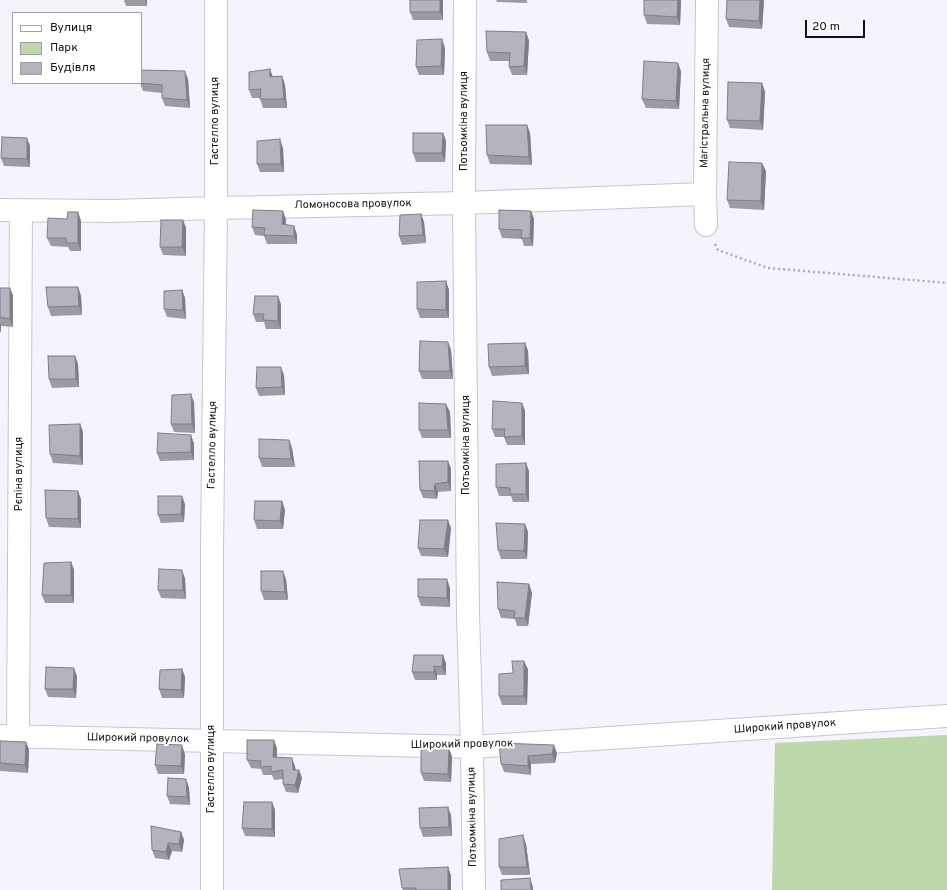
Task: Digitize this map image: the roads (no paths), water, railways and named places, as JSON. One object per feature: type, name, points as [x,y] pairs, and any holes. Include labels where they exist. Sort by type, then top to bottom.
[{"type":"street","name":"Гастелло вулиця","points":[[212,890],[212,549],[216,208],[216,0]]},
{"type":"street","name":"Потьомкіна вулиця","points":[[465,0],[464,202],[468,615],[474,890]]},
{"type":"street","name":"Магістральна вулиця","points":[[706,225],[707,0]]},
{"type":"street","name":"Ломоносова провулок","points":[[0,210],[112,211],[706,194]]},
{"type":"street","name":"Рєпіна вулиця","points":[[9,736],[22,211]]},
{"type":"street","name":"Широкий провулок","points":[[9,736],[472,747],[947,716]]}]
